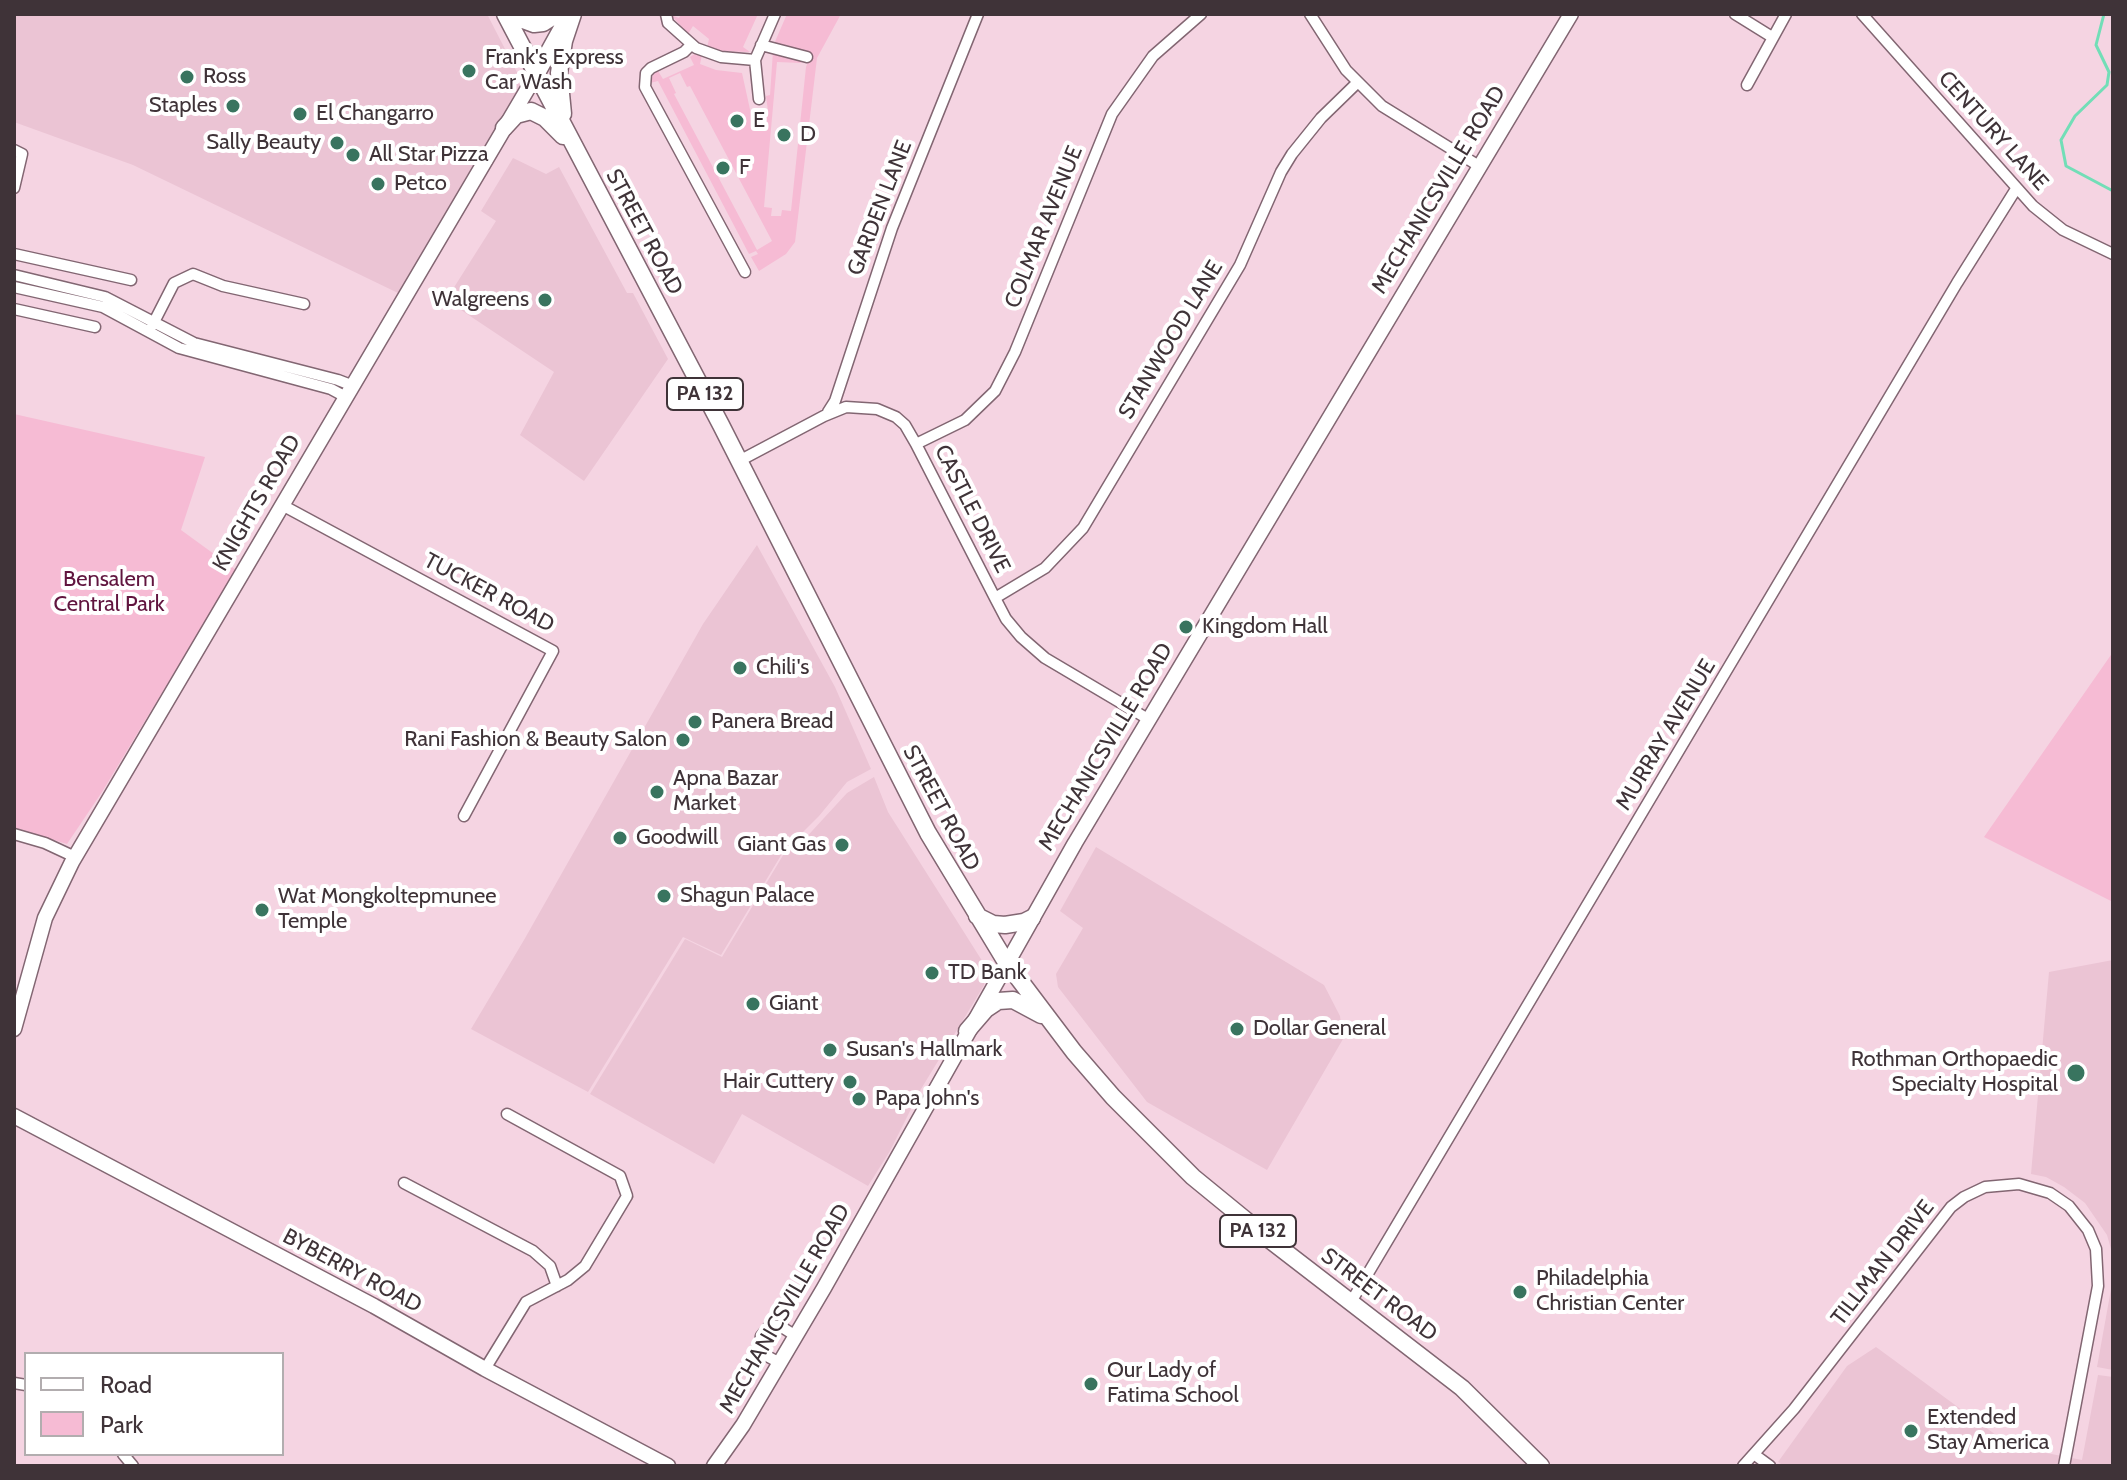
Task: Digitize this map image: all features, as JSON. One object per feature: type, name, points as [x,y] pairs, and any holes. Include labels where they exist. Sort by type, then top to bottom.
[{"type":"main road","points":[[506,14],[534,24],[543,23],[557,14]]},
{"type":"main road","name":"STREET ROAD","points":[[506,14],[928,833],[1006,962],[1050,1022],[1113,1097],[1193,1177],[1462,1388],[1541,1466]]},
{"type":"main road","points":[[571,14],[559,73],[560,101],[574,146]]},
{"type":"main road","name":"KNIGHTS ROAD","points":[[537,73],[571,14]]},
{"type":"main road","points":[[504,128],[516,115],[539,113],[574,146]]},
{"type":"main road","points":[[975,914],[993,924],[1005,925],[1032,918]]},
{"type":"main road","points":[[967,1031],[992,1004],[1006,1000],[1023,1004],[1050,1022]]},
{"type":"street","points":[[666,14],[668,23],[691,45],[721,57],[755,60]]},
{"type":"street","points":[[759,99],[755,60],[775,14]]},
{"type":"street","name":"GARDEN LANE","points":[[824,416],[835,401],[892,228],[978,14]]},
{"type":"street","name":"COLMAR AVENUE","points":[[916,444],[965,420],[995,391],[1015,352],[1112,114],[1153,56],[1201,14]]},
{"type":"street","points":[[1310,14],[1332,49],[1382,106],[1479,166]]},
{"type":"street","name":"MECHANICSVILLE ROAD","points":[[714,1466],[736,1436],[796,1336],[1006,962],[1148,719],[1571,14]]},
{"type":"street","points":[[1735,14],[1772,37]]},
{"type":"street","points":[[1747,85],[1786,14]]},
{"type":"street","name":"CENTURY LANE","points":[[1862,14],[2016,189],[2063,230],[2113,254]]},
{"type":"street","points":[[691,45],[684,52],[651,68],[646,73],[645,87],[745,272]]},
{"type":"street","points":[[761,45],[807,57]]},
{"type":"street","name":"KNIGHTS ROAD","points":[[14,1029],[45,918],[75,857],[537,73]]},
{"type":"street","name":"STANWOOD LANE","points":[[995,598],[1045,568],[1083,528],[1240,265],[1286,163],[1302,140],[1358,82]]},
{"type":"street","points":[[14,150],[22,154],[14,188]]},
{"type":"street","name":"MURRAY AVENUE","points":[[1351,1302],[1957,283],[2016,189]]},
{"type":"street","points":[[14,254],[131,280]]},
{"type":"street","points":[[152,327],[174,283],[193,274],[223,286],[304,304]]},
{"type":"street","points":[[14,275],[105,297],[152,327]]},
{"type":"street","points":[[14,287],[103,307],[194,343],[323,376],[348,391]]},
{"type":"street","points":[[14,309],[95,327]]},
{"type":"street","name":"CASTLE DRIVE","points":[[739,461],[846,407],[877,409],[896,417],[905,425],[916,444],[1006,619],[1035,650],[1148,719]]},
{"type":"street","name":"TUCKER ROAD","points":[[282,505],[553,651],[464,816]]},
{"type":"street","points":[[14,834],[45,843],[75,857]]},
{"type":"street","points":[[485,1369],[526,1302],[577,1275],[585,1266],[627,1196],[620,1176],[507,1114]]},
{"type":"street","name":"BYBERRY ROAD","points":[[14,1116],[668,1466]]},
{"type":"street","points":[[404,1183],[533,1251],[550,1266],[557,1286]]},
{"type":"street","name":"TILLMAN DRIVE","points":[[1743,1466],[1794,1409],[1951,1207],[1985,1187],[2019,1184],[2050,1193],[2069,1206],[2088,1230],[2096,1249],[2098,1286],[2064,1466]]},
{"type":"street","points":[[780,1363],[763,1354],[759,1348],[761,1336],[770,1325],[780,1326],[796,1336]]},
{"type":"street","points":[[1755,1455],[1770,1466]]},
{"type":"shaded area","points":[[14,14],[487,14],[522,82],[398,293],[133,165],[14,122]]},
{"type":"shaded area","points":[[513,158],[546,174],[559,167],[627,293],[633,293],[668,359],[584,481],[520,435],[554,372],[446,300],[496,221],[481,211]]},
{"type":"shaded area","points":[[757,545],[835,687],[871,769],[847,782],[783,852],[721,955],[683,937],[588,1092],[471,1029],[703,624]]},
{"type":"shaded area","points":[[874,777],[888,812],[986,967],[984,985],[921,1089],[890,1151],[868,1186],[742,1114],[714,1164],[590,1094],[685,939],[722,957],[785,852],[801,843],[847,793]]},
{"type":"shaded area","points":[[1096,847],[1324,985],[1340,1016],[1343,1039],[1267,1170],[1147,1102],[1058,987],[1056,974],[1083,928],[1060,911]]},
{"type":"shaded area","name":"Rothman Orthopaedic Specialty Hospital","points":[[2113,960],[2113,1256],[2107,1235],[2085,1203],[2046,1177],[2031,1174],[2049,972]]},
{"type":"shaded area","points":[[2113,1278],[2113,1370],[2097,1367]]},
{"type":"shaded area","points":[[1876,1347],[2011,1446],[2082,1460],[2098,1375],[2113,1377],[2113,1466],[1784,1466],[1778,1462],[1847,1366]]},
{"type":"green space","points":[[681,14],[758,14],[743,47],[750,52],[707,48],[709,39],[693,26],[688,34],[671,15],[679,18]]},
{"type":"green space","points":[[787,14],[841,14],[817,58],[795,242],[786,254],[759,271],[751,257],[758,254],[756,251],[749,254],[658,81],[650,83],[658,71],[663,79],[694,65],[690,57],[696,53],[702,55],[700,64],[716,70],[742,73],[751,114],[768,111],[766,96],[770,95],[773,51],[803,58],[801,63],[777,62],[764,207],[772,208],[771,216],[781,216],[782,210],[791,211],[806,67],[810,57],[774,44]],"holes":[[[680,73],[687,87],[690,86],[772,241],[757,250],[674,94],[669,78]]]},
{"type":"green space","name":"Bensalem Central Park","points":[[14,414],[205,457],[181,530],[236,570],[102,792],[67,844],[14,828]]},
{"type":"green space","points":[[2113,652],[2113,902],[1984,837]]},
{"type":"waterway","points":[[2104,14],[2096,45],[2109,72],[2107,85],[2075,116],[2061,140],[2066,166],[2113,191]]},
{"type":"place","name":"Frank's Express Car Wash","points":[[469,71]]},
{"type":"place","name":"Ross","points":[[187,77]]},
{"type":"place","name":"Staples","points":[[233,106]]},
{"type":"place","name":"El Changarro","points":[[300,114]]},
{"type":"place","name":"E","points":[[737,121]]},
{"type":"place","name":"D","points":[[784,135]]},
{"type":"place","name":"Sally Beauty","points":[[337,143]]},
{"type":"place","name":"All Star Pizza","points":[[353,155]]},
{"type":"place","name":"F","points":[[723,168]]},
{"type":"place","name":"Petco","points":[[378,184]]},
{"type":"place","name":"Walgreens","points":[[545,300]]},
{"type":"place","name":"Kingdom Hall","points":[[1186,627]]},
{"type":"place","name":"Chili's","points":[[740,668]]},
{"type":"place","name":"Panera Bread","points":[[695,722]]},
{"type":"place","name":"Rani Fashion & Beauty Salon","points":[[683,740]]},
{"type":"place","name":"Apna Bazar Market","points":[[657,792]]},
{"type":"place","name":"Goodwill","points":[[620,838]]},
{"type":"place","name":"Giant Gas","points":[[842,845]]},
{"type":"place","name":"Shagun Palace","points":[[664,896]]},
{"type":"place","name":"Wat Mongkoltepmunee Temple","points":[[262,910]]},
{"type":"place","name":"TD Bank","points":[[932,973]]},
{"type":"place","name":"Giant","points":[[753,1004]]},
{"type":"place","name":"Dollar General","points":[[1237,1029]]},
{"type":"place","name":"Susan's Hallmark","points":[[830,1050]]},
{"type":"place","name":"Rothman Orthopaedic Specialty Hospital","points":[[2076,1073]]},
{"type":"place","name":"Hair Cuttery","points":[[850,1082]]},
{"type":"place","name":"Papa John's","points":[[859,1099]]},
{"type":"place","name":"Philadelphia Christian Center","points":[[1520,1292]]},
{"type":"place","name":"Our Lady of Fatima School","points":[[1091,1384]]},
{"type":"place","name":"Extended Stay America","points":[[1911,1431]]}]
